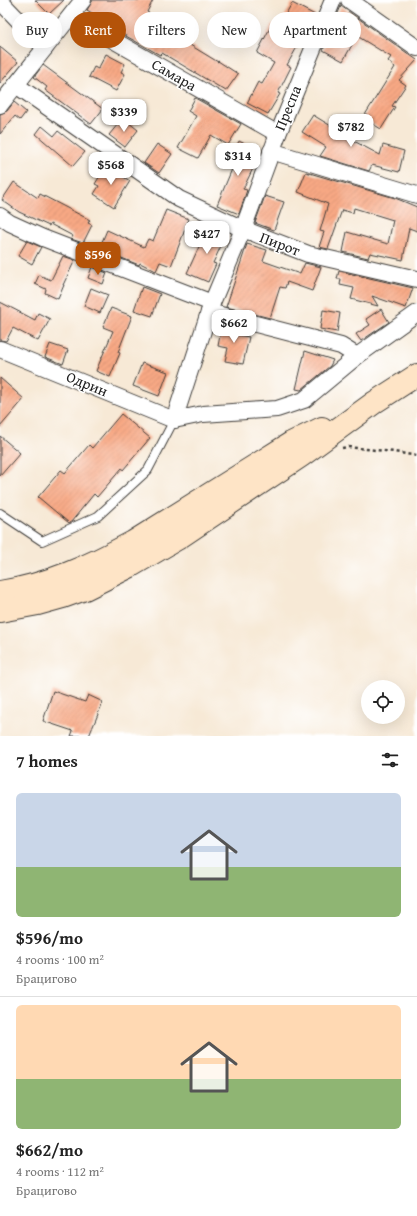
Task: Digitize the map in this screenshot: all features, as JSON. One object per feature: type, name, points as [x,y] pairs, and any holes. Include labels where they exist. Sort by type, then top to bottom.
[{"type":"main road","points":[[0,611],[38,604],[63,597],[85,589],[131,566],[177,539],[294,461],[375,402],[417,375]]},
{"type":"main road","points":[[0,592],[41,583],[77,571],[108,556],[291,443],[375,402]]},
{"type":"street","points":[[74,12],[83,0]]},
{"type":"street","name":"Преспа","points":[[174,420],[210,308],[243,229],[271,151],[333,0]]},
{"type":"street","points":[[349,0],[417,48]]},
{"type":"street","points":[[0,1],[12,14]]},
{"type":"street","points":[[62,27],[70,17]]},
{"type":"street","name":"Самара","points":[[126,47],[278,134]]},
{"type":"street","points":[[0,105],[45,48]]},
{"type":"street","name":"Пирот","points":[[16,85],[179,199],[243,229],[308,254],[417,279]]},
{"type":"street","points":[[271,151],[417,195]]},
{"type":"street","points":[[0,216],[10,223],[42,238],[210,308],[341,346],[357,356]]},
{"type":"street","points":[[174,420],[203,414],[277,409],[304,400],[357,356],[417,313]]},
{"type":"street","name":"Одрин","points":[[0,349],[174,420]]},
{"type":"lane","points":[[0,513],[42,541],[98,516],[148,470],[174,420]]},
{"type":"path","points":[[341,449],[348,447],[417,456]]},
{"type":"building","points":[[35,0],[64,0],[51,12],[47,12]]},
{"type":"building","points":[[93,0],[153,0],[147,12],[134,12],[134,40],[126,36],[126,12],[90,12],[87,10]]},
{"type":"building","points":[[292,3],[309,12],[287,12]]},
{"type":"building","points":[[341,6],[349,12],[338,12]]},
{"type":"building","points":[[361,20],[417,60],[399,80],[406,85],[392,106],[395,107],[381,129],[363,118],[395,67],[388,61],[391,57],[361,38]]},
{"type":"building","points":[[269,30],[269,48],[297,48],[287,65],[291,67],[278,93],[280,94],[268,114],[247,103],[258,82],[262,84],[274,63],[257,53],[261,48]]},
{"type":"building","points":[[0,47],[18,62],[0,83]]},
{"type":"building","points":[[147,48],[195,48],[238,74],[226,91],[162,53],[160,55]]},
{"type":"building","points":[[324,48],[350,48],[343,61],[323,50]]},
{"type":"building","points":[[106,54],[125,64],[121,72],[125,74],[116,91],[89,77],[94,67],[98,69]]},
{"type":"building","points":[[43,65],[103,109],[91,124],[45,90],[47,87],[34,77]]},
{"type":"building","points":[[195,98],[241,124],[228,145],[211,135],[198,158],[178,148],[196,116],[188,111]]},
{"type":"building","points":[[14,102],[26,112],[20,120],[15,116],[0,134],[0,114],[7,111]]},
{"type":"building","points":[[313,115],[336,129],[339,124],[355,134],[352,140],[380,155],[383,145],[404,151],[399,172],[372,165],[369,171],[320,156],[326,147],[302,132]]},
{"type":"building","points":[[123,118],[138,130],[125,147],[109,135]]},
{"type":"building","points":[[42,126],[54,136],[58,131],[85,152],[73,166],[36,134]]},
{"type":"building","points":[[239,141],[261,152],[243,189],[247,190],[239,214],[217,205],[232,169],[227,166]]},
{"type":"building","points":[[157,144],[172,154],[159,173],[144,163]]},
{"type":"building","points":[[106,166],[130,181],[114,207],[94,194],[99,186],[95,184]]},
{"type":"building","points":[[306,172],[395,198],[417,207],[417,231],[409,228],[403,260],[370,253],[368,258],[343,252],[347,232],[388,244],[393,220],[354,208],[353,213],[342,210],[328,249],[319,247],[324,232],[320,231],[328,204],[298,192]]},
{"type":"building","points":[[14,182],[38,198],[40,194],[90,220],[88,223],[92,225],[83,243],[71,239],[73,236],[50,224],[49,226],[19,212],[2,200]]},
{"type":"building","points":[[265,196],[284,202],[274,230],[255,223]]},
{"type":"building","points":[[166,210],[189,219],[171,266],[160,262],[156,271],[140,263],[139,265],[99,249],[107,230],[144,247],[148,239],[153,241]]},
{"type":"building","points":[[208,227],[226,235],[213,263],[216,264],[208,282],[187,273]]},
{"type":"building","points":[[27,241],[41,247],[32,264],[18,256]]},
{"type":"building","points":[[247,244],[267,250],[263,261],[300,274],[305,263],[321,267],[312,291],[287,282],[285,288],[280,287],[270,318],[226,307]]},
{"type":"building","points":[[63,256],[75,260],[58,299],[45,293],[46,289],[35,284],[39,275],[51,280]]},
{"type":"building","points":[[92,267],[107,273],[103,284],[88,278]]},
{"type":"building","points":[[339,271],[413,288],[406,308],[372,296],[378,306],[351,299],[354,288],[340,285],[341,279],[337,279]]},
{"type":"building","points":[[142,287],[160,294],[152,316],[134,310]]},
{"type":"building","points":[[91,288],[108,295],[100,313],[84,306]]},
{"type":"building","points":[[0,302],[35,320],[38,313],[50,319],[38,341],[13,328],[6,341],[0,340]]},
{"type":"building","points":[[111,308],[132,316],[118,352],[120,353],[110,377],[96,371],[113,331],[103,327]]},
{"type":"building","points":[[381,309],[389,322],[361,341],[356,334],[370,325],[366,319]]},
{"type":"building","points":[[323,310],[340,313],[337,332],[320,329]]},
{"type":"building","points":[[222,325],[240,330],[238,335],[249,337],[243,364],[225,361],[228,348],[218,346]]},
{"type":"building","points":[[50,344],[68,350],[63,364],[45,357]]},
{"type":"building","points":[[305,351],[333,360],[330,366],[301,390],[296,389]]},
{"type":"building","points":[[142,363],[168,372],[159,396],[133,386]]},
{"type":"building","points":[[0,378],[24,399],[0,427]]},
{"type":"building","points":[[121,414],[150,438],[123,470],[122,468],[97,497],[94,494],[69,523],[38,497],[61,470],[65,473],[89,445],[92,448]]},
{"type":"building","points":[[0,436],[20,453],[0,476]]},
{"type":"building","points":[[53,691],[85,702],[88,695],[103,702],[89,736],[71,736],[73,731],[43,721]]}]
